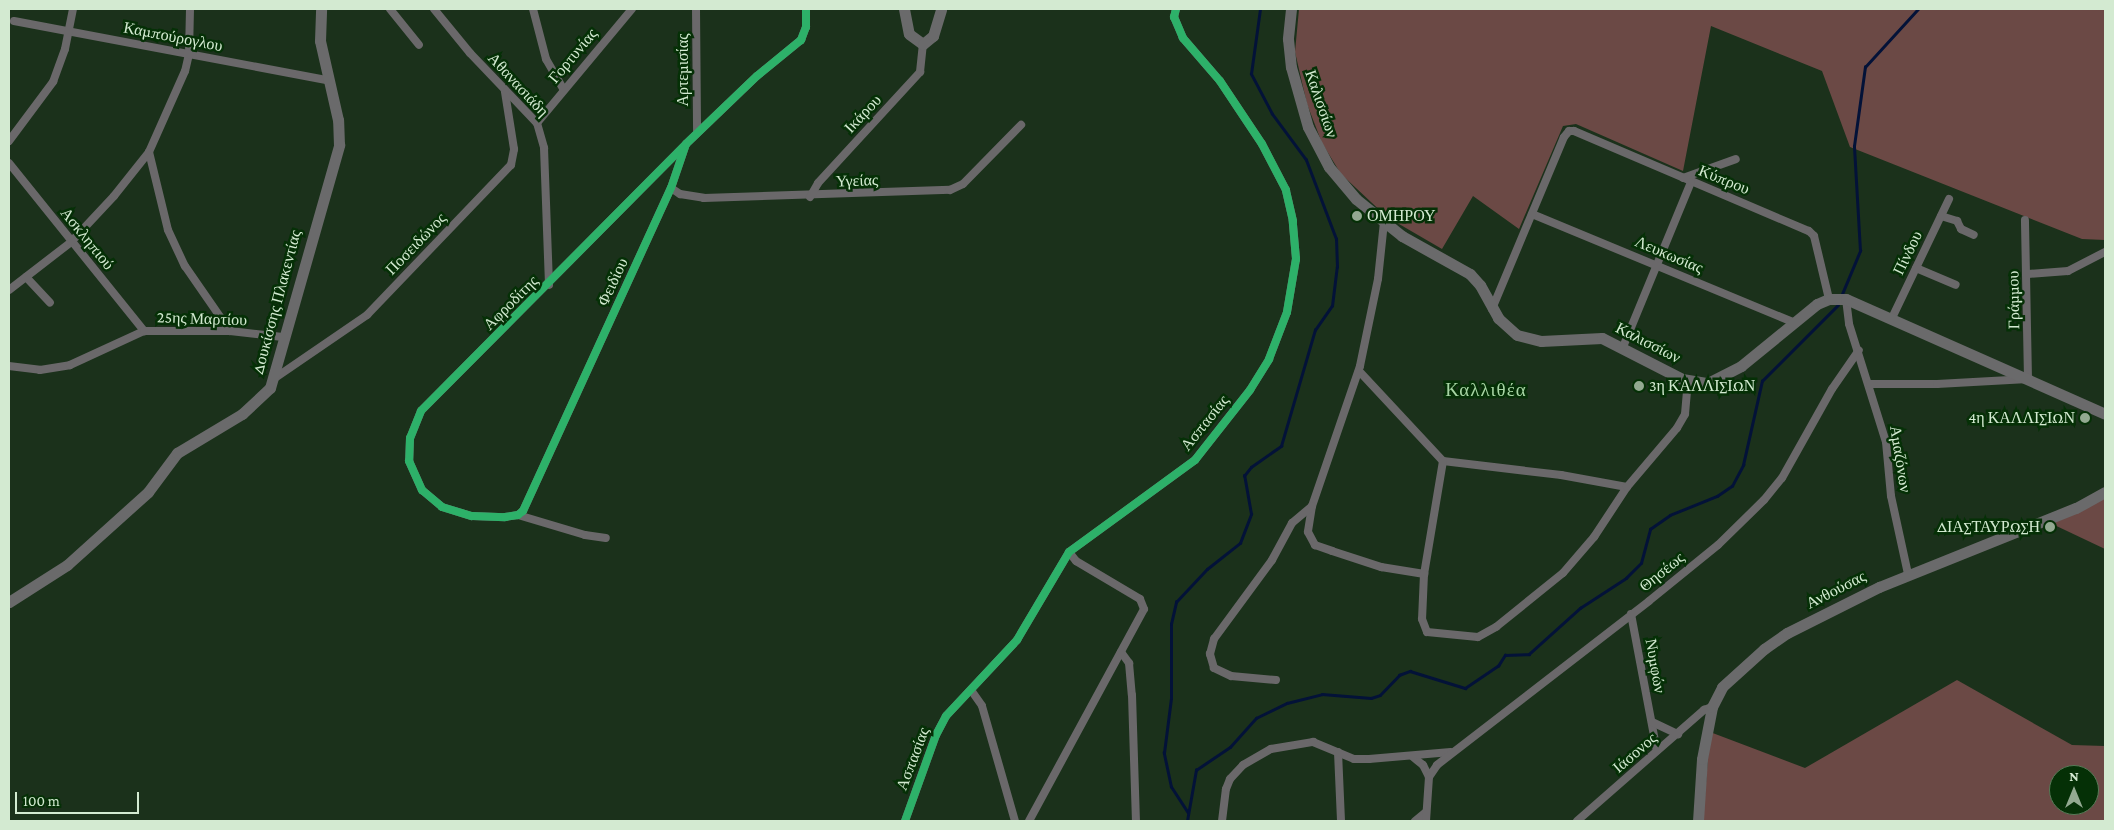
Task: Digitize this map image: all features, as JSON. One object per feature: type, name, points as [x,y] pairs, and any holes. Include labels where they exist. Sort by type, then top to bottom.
[{"type":"main road","name":"Δουκίσσης Πλακεντίας","points":[[9,602],[72,561],[148,492],[172,458],[252,406],[262,398],[275,378],[283,337],[339,145],[338,120],[327,80],[320,41],[321,9]]},
{"type":"main road","points":[[904,9],[909,34],[923,44],[933,36],[941,9]]},
{"type":"main road","name":"Καλισσίων","points":[[1291,9],[1288,47],[1308,127],[1341,184],[1384,222],[1415,245],[1470,274],[1480,285],[1492,309],[1506,328],[1526,338],[1546,340],[1593,337],[1623,347],[1688,382],[1708,383],[1722,378],[1817,304],[1829,299]]},
{"type":"main road","points":[[1829,299],[1846,299],[1892,318],[2105,414]]},
{"type":"main road","name":"Ανθούσας","points":[[1698,821],[1702,760],[1712,708],[1726,683],[1771,643],[1846,602],[1908,574],[2076,508],[2105,492]]},
{"type":"street","points":[[9,141],[53,82],[70,32],[73,9]]},
{"type":"street","points":[[9,290],[71,242],[114,196],[149,152],[179,89],[189,54],[190,9]]},
{"type":"street","points":[[390,9],[419,45]]},
{"type":"street","name":"Αθανασιάδη","points":[[434,9],[505,92],[537,123],[544,148],[549,285]]},
{"type":"street","points":[[533,9],[546,59],[563,89]]},
{"type":"street","name":"Γορτυνίας","points":[[537,123],[563,89],[632,9]]},
{"type":"street","name":"Αρτεμισίας","points":[[696,9],[697,131]]},
{"type":"street","name":"Φειδίου","points":[[518,515],[528,502],[671,188],[686,144],[697,131],[801,40],[806,27],[806,9]]},
{"type":"street","name":"Ασπασίας","points":[[905,821],[936,735],[958,701],[971,690],[1017,640],[1069,552],[1195,460],[1212,441],[1268,359],[1282,327],[1293,286],[1296,239],[1286,190],[1262,144],[1225,88],[1183,38],[1174,17],[1176,9]]},
{"type":"street","name":"Καμπούρογλου","points":[[14,21],[327,80]]},
{"type":"street","name":"Ικάρου","points":[[810,197],[818,183],[920,72],[923,44]]},
{"type":"street","name":"Ποσειδώνος","points":[[275,378],[366,315],[511,165],[514,149],[505,92]]},
{"type":"street","name":"Υγείας","points":[[671,188],[680,194],[704,198],[810,197],[950,190],[963,184],[1020,125]]},
{"type":"street","name":"Κύπρου","points":[[1532,214],[1564,137],[1569,131],[1574,131],[1809,231],[1814,236],[1829,299]]},
{"type":"street","name":"Αφροδίτης","points":[[518,515],[472,516],[453,512],[431,499],[413,475],[410,461],[410,438],[416,420],[421,410],[549,285],[686,144]]},
{"type":"street","points":[[149,152],[168,230],[185,266],[230,331]]},
{"type":"street","points":[[1683,178],[1736,160]]},
{"type":"street","name":"Ασκληπιού","points":[[9,163],[144,332]]},
{"type":"street","points":[[1623,347],[1691,182]]},
{"type":"street","name":"Πίνδου","points":[[1892,318],[1949,199]]},
{"type":"street","points":[[1492,309],[1532,214]]},
{"type":"street","name":"Λευκωσίας","points":[[1532,214],[1658,264],[1795,323]]},
{"type":"street","points":[[1941,216],[1957,221],[1961,228],[1974,235]]},
{"type":"street","name":"Γράμμου","points":[[2025,220],[2028,274],[2028,379]]},
{"type":"street","points":[[1384,222],[1378,279],[1359,371],[1312,506],[1308,532],[1315,545],[1381,567],[1424,574]]},
{"type":"street","points":[[2028,274],[2068,271],[2105,252]]},
{"type":"street","points":[[1916,268],[1956,285]]},
{"type":"street","points":[[26,277],[50,303]]},
{"type":"street","points":[[1846,299],[1849,324],[1859,350]]},
{"type":"street","name":"25ης Μαρτίου","points":[[9,366],[40,370],[70,365],[144,332],[230,331],[283,337]]},
{"type":"street","name":"Αμαζόνων","points":[[1859,350],[1886,442],[1891,496],[1908,574]]},
{"type":"street","name":"Θησέως","points":[[1430,777],[1433,769],[1451,752],[1718,545],[1764,500],[1782,478],[1832,390],[1859,350]]},
{"type":"street","points":[[1359,371],[1443,461],[1561,475],[1627,487]]},
{"type":"street","points":[[1870,384],[1937,384],[2028,379]]},
{"type":"street","points":[[1443,461],[1424,574],[1422,619],[1426,632],[1478,637],[1496,628],[1563,573],[1594,537],[1627,487],[1677,428],[1685,414],[1688,382]]},
{"type":"street","points":[[1276,680],[1231,676],[1214,668],[1210,654],[1214,639],[1272,560],[1292,523],[1312,506]]},
{"type":"street","points":[[518,515],[585,535],[606,538]]},
{"type":"street","points":[[1029,821],[1144,609],[1140,599],[1076,561],[1069,552]]},
{"type":"street","name":"Νυμφών","points":[[1631,614],[1657,751]]},
{"type":"street","points":[[1120,652],[1129,663],[1132,695],[1136,821]]},
{"type":"street","points":[[971,690],[982,706],[1015,821]]},
{"type":"street","name":"Ιάσονος","points":[[1577,821],[1704,710],[1712,708]]},
{"type":"street","points":[[1652,722],[1678,734]]},
{"type":"street","points":[[1222,821],[1226,789],[1230,779],[1243,765],[1258,755],[1304,742],[1330,747],[1354,759],[1413,757],[1451,752]]},
{"type":"street","points":[[1338,752],[1341,821]]},
{"type":"street","points":[[1413,757],[1423,765],[1430,777],[1426,821]]},
{"type":"street","points":[[1415,821],[1426,812]]},
{"type":"shaded area","points":[[1299,9],[2105,9],[2105,240],[2082,239],[1850,147],[1822,71],[1711,26],[1683,171],[1576,124],[1563,126],[1519,229],[1473,196],[1442,249],[1387,217],[1341,174],[1322,143],[1307,104],[1295,52]]},
{"type":"shaded area","points":[[2105,498],[2105,549],[2048,522]]},
{"type":"shaded area","points":[[1957,680],[2072,745],[2105,746],[2105,821],[1703,821],[1710,732],[1805,768]]},
{"type":"waterway","points":[[1188,813],[1171,787],[1164,753],[1171,698],[1171,624],[1176,602],[1207,569],[1240,543],[1251,514],[1244,476],[1251,467],[1281,446],[1315,330],[1332,306],[1337,267],[1336,239],[1306,160],[1272,114],[1251,74],[1260,9]]},
{"type":"waterway","points":[[1842,294],[1860,251],[1854,146],[1865,67],[1918,9]]},
{"type":"waterway","points":[[1187,821],[1196,770],[1230,747],[1256,718],[1287,703],[1322,694],[1371,698],[1380,695],[1399,675],[1410,671],[1465,688],[1498,666],[1505,655],[1529,654],[1580,608],[1626,578],[1641,563],[1650,529],[1670,515],[1717,496],[1732,486],[1743,465],[1762,381],[1838,305]]},
{"type":"cycle path","points":[[686,144],[421,411],[410,438],[409,461],[422,490],[442,507],[472,516],[505,517],[518,515],[523,511],[671,188],[686,144],[757,76],[801,40],[806,27],[806,9]]},
{"type":"cycle path","points":[[905,821],[936,735],[946,716],[1017,640],[1069,552],[1195,460],[1250,390],[1269,359],[1287,312],[1296,259],[1293,221],[1286,190],[1262,144],[1220,81],[1183,38],[1174,17],[1176,9]]},
{"type":"place","name":"ΟΜΗΡΟΥ","points":[[1357,216]]},
{"type":"place","name":"3η ΚΑΛΛΙΣΙΩΝ","points":[[1639,386]]},
{"type":"place","name":"4η ΚΑΛΛΙΣΙΩΝ","points":[[2085,418]]},
{"type":"place","name":"ΔΙΑΣΤΑΥΡΩΣΗ","points":[[2050,527]]},
{"type":"district","name":"Καλλιθέα","points":[[1486,390]]}]
